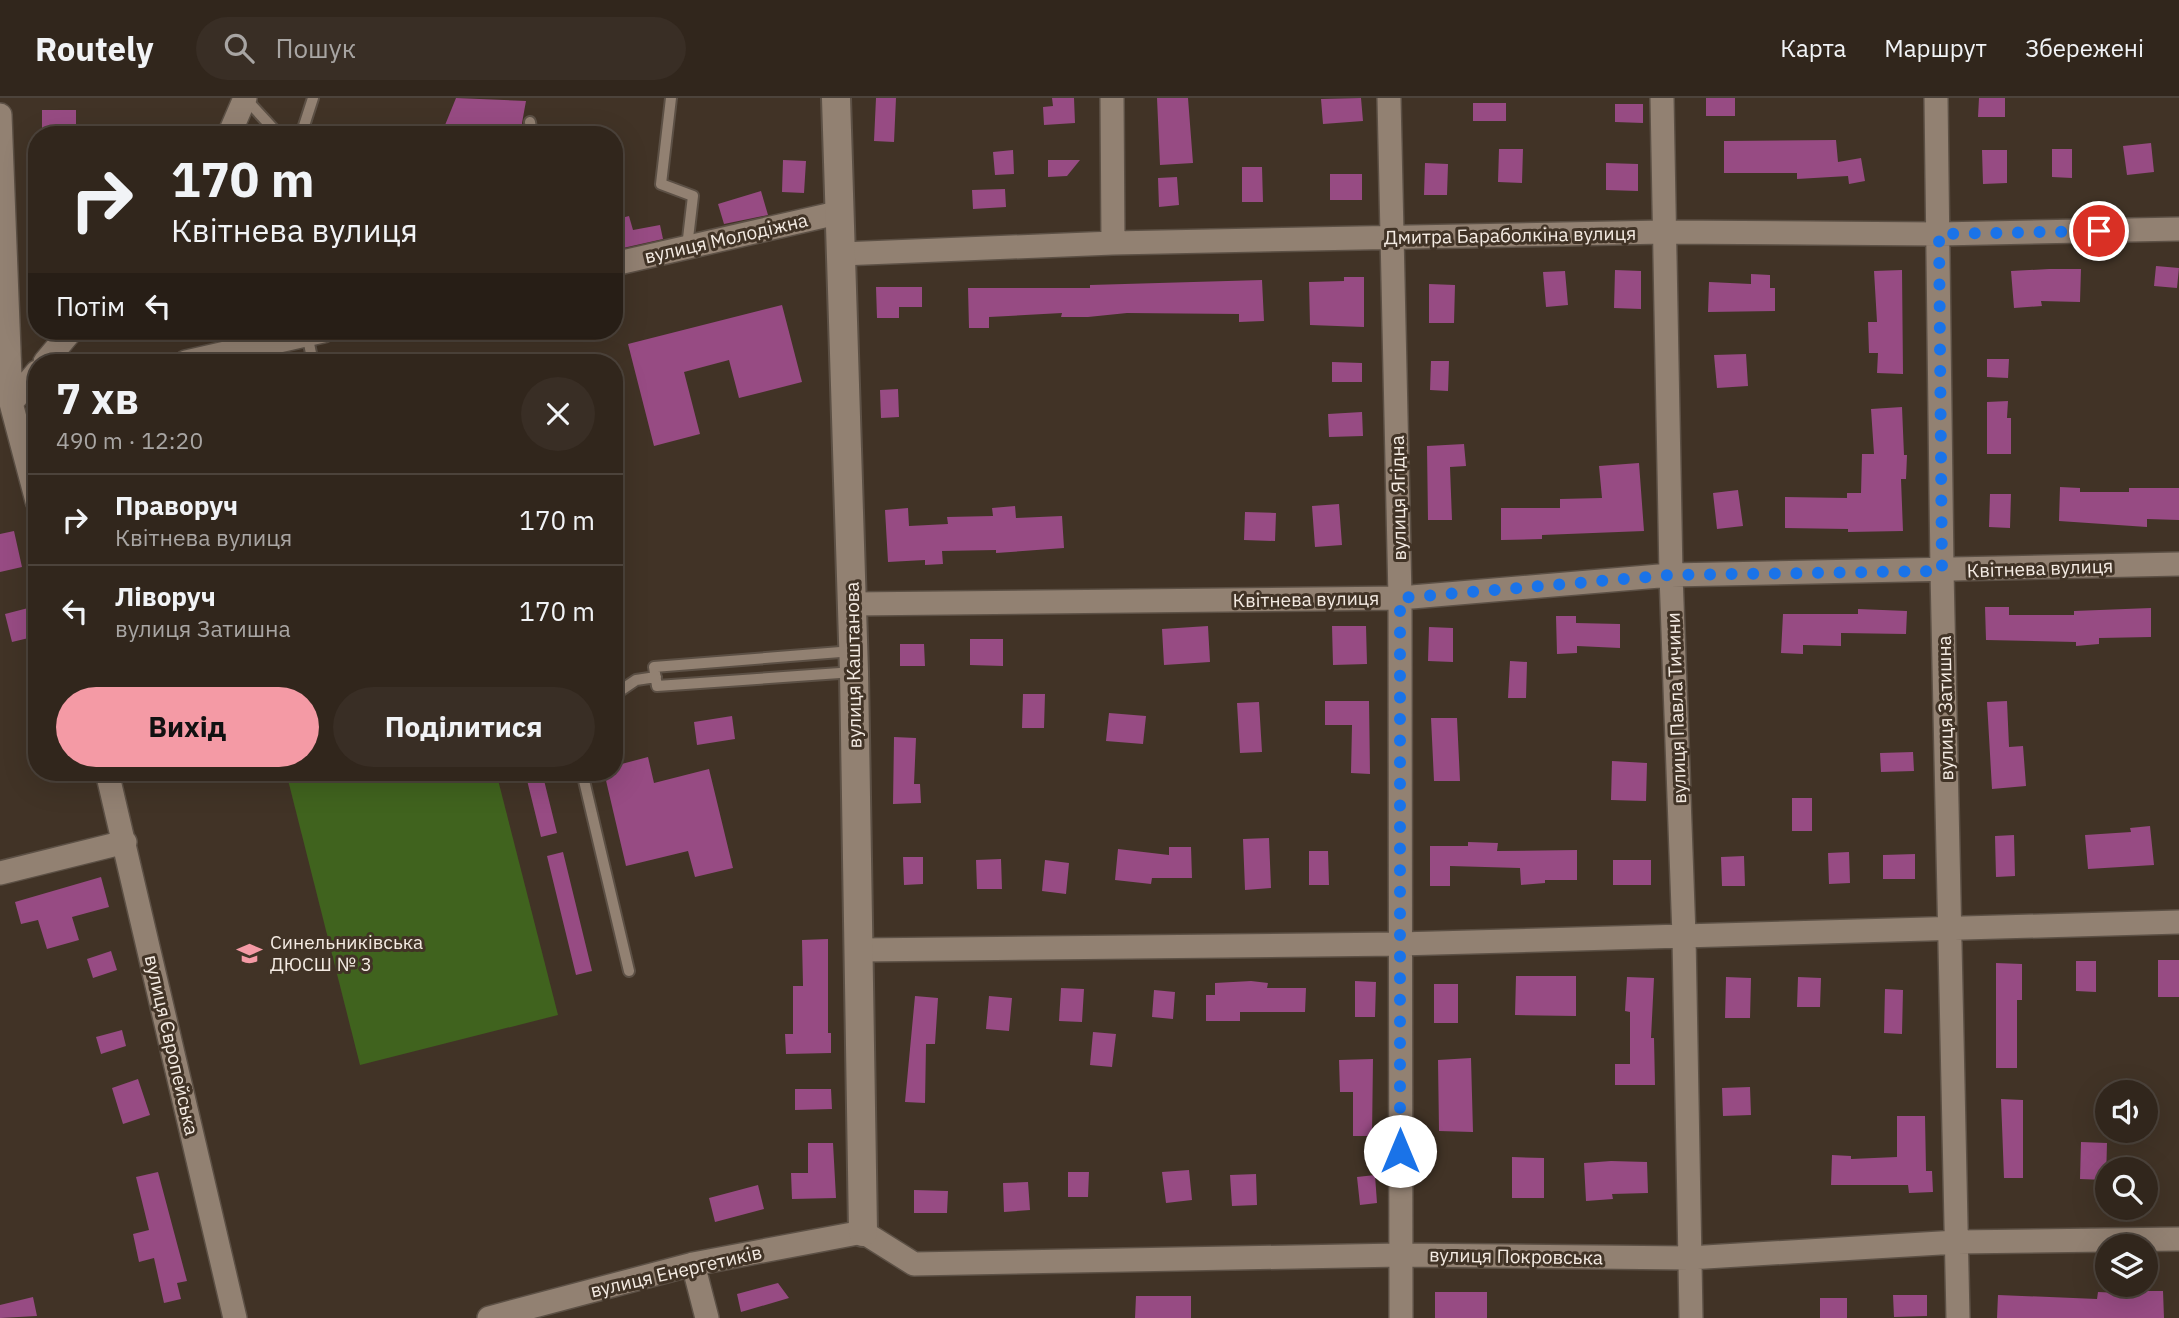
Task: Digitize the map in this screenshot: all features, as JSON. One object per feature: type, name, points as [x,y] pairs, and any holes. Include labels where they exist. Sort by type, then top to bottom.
[{"type":"street","points":[[233,126],[245,98]]},
{"type":"street","name":"вулиця Каштанова","points":[[836,98],[837,213],[841,254],[852,604],[863,1232]]},
{"type":"street","points":[[1112,98],[1113,243]]},
{"type":"street","name":"вулиця Ягідна","points":[[1389,98],[1400,598],[1401,1318]]},
{"type":"street","name":"вулиця Павла Тичини","points":[[1662,98],[1671,575],[1684,936],[1691,1318]]},
{"type":"street","name":"вулиця Затишна","points":[[1937,98],[1942,571],[1958,1318]]},
{"type":"street","points":[[0,115],[6,404],[28,473]]},
{"type":"street","name":"вулиця Молодіжна","points":[[623,262],[837,213]]},
{"type":"street","name":"Дмитра Бараболкіна вулиця","points":[[841,254],[1113,243],[1664,232],[1939,234],[2179,229]]},
{"type":"street","points":[[52,354],[63,340]]},
{"type":"street","points":[[205,354],[235,341]]},
{"type":"street","points":[[6,404],[28,381]]},
{"type":"street","points":[[6,404],[28,399]]},
{"type":"street","name":"Квітнева вулиця","points":[[852,604],[1400,598],[1671,575],[2179,564]]},
{"type":"street","name":"вулиця Європейська","points":[[109,781],[234,1318]]},
{"type":"street","points":[[0,873],[125,842]]},
{"type":"street","points":[[860,950],[1399,944],[2179,922]]},
{"type":"street","name":"вулиця Покровська","points":[[863,1232],[914,1264],[1400,1255],[1689,1258],[1957,1242],[2179,1240]]},
{"type":"street","name":"вулиця Енергетиків","points":[[489,1318],[692,1264],[863,1232]]},
{"type":"street","points":[[692,1264],[707,1318]]},
{"type":"lane","points":[[245,98],[271,126]]},
{"type":"lane","points":[[304,126],[313,98]]},
{"type":"lane","points":[[671,98],[661,184],[693,197],[687,247]]},
{"type":"lane","points":[[530,122],[531,126]]},
{"type":"lane","points":[[853,662],[657,686],[654,667],[853,662]]},
{"type":"lane","points":[[623,689],[636,680],[656,677]]},
{"type":"lane","points":[[584,781],[629,971]]},
{"type":"green space","points":[[288,781],[498,781],[558,1015],[360,1065]]},
{"type":"building","points":[[456,98],[526,101],[522,126],[445,126]]},
{"type":"building","points":[[876,98],[896,98],[894,142],[874,141]]},
{"type":"building","points":[[1052,98],[1074,98],[1075,123],[1044,125],[1043,107],[1053,106]]},
{"type":"building","points":[[1157,98],[1188,98],[1193,163],[1160,165]]},
{"type":"building","points":[[1361,98],[1363,121],[1323,124],[1321,99]]},
{"type":"building","points":[[1706,98],[1735,98],[1735,116],[1706,116]]},
{"type":"building","points":[[1979,98],[2005,98],[2005,117],[1978,117]]},
{"type":"building","points":[[1473,103],[1506,103],[1506,121],[1473,121]]},
{"type":"building","points":[[1615,104],[1643,104],[1643,123],[1615,122]]},
{"type":"building","points":[[42,110],[76,110],[76,126],[42,126]]},
{"type":"building","points":[[1836,140],[1838,162],[1861,158],[1865,181],[1849,184],[1848,176],[1797,179],[1797,173],[1724,173],[1724,141]]},
{"type":"building","points":[[2151,143],[2154,172],[2127,175],[2123,146]]},
{"type":"building","points":[[1499,149],[1523,149],[1522,183],[1498,182]]},
{"type":"building","points":[[2052,149],[2072,149],[2072,178],[2052,177]]},
{"type":"building","points":[[1013,150],[1014,174],[995,175],[993,152]]},
{"type":"building","points":[[1982,150],[2007,150],[2007,183],[1983,184]]},
{"type":"building","points":[[783,160],[806,161],[804,193],[782,192]]},
{"type":"building","points":[[1048,160],[1080,160],[1067,176],[1048,177]]},
{"type":"building","points":[[1425,163],[1448,164],[1447,195],[1424,195]]},
{"type":"building","points":[[1606,163],[1638,164],[1638,191],[1606,190]]},
{"type":"building","points":[[1242,167],[1262,167],[1263,202],[1242,202]]},
{"type":"building","points":[[1330,174],[1362,174],[1362,200],[1330,200]]},
{"type":"building","points":[[1177,177],[1179,205],[1159,207],[1158,178]]},
{"type":"building","points":[[1005,189],[1006,207],[973,209],[972,190]]},
{"type":"building","points":[[761,191],[768,215],[724,224],[718,204]]},
{"type":"building","points":[[629,216],[633,230],[660,225],[663,239],[623,248],[623,218]]},
{"type":"building","points":[[2156,266],[2179,268],[2177,288],[2154,286]]},
{"type":"building","points":[[2081,269],[2080,302],[2041,301],[2042,306],[2014,308],[2011,271]]},
{"type":"building","points":[[1615,270],[1641,271],[1641,309],[1614,308]]},
{"type":"building","points":[[1902,270],[1903,374],[1877,373],[1878,353],[1869,353],[1868,322],[1877,322],[1874,271]]},
{"type":"building","points":[[1565,271],[1568,305],[1546,307],[1543,272]]},
{"type":"building","points":[[1751,274],[1770,275],[1770,288],[1775,288],[1775,311],[1708,312],[1709,282],[1751,284]]},
{"type":"building","points":[[1344,277],[1364,277],[1364,327],[1310,325],[1309,282],[1344,281]]},
{"type":"building","points":[[1262,280],[1264,321],[1239,322],[1239,314],[1127,313],[1061,317],[1062,313],[989,317],[989,328],[969,328],[968,288],[1090,288],[1090,285]]},
{"type":"building","points":[[1429,284],[1455,285],[1454,323],[1429,323]]},
{"type":"building","points":[[876,287],[922,287],[922,307],[899,307],[899,318],[877,318]]},
{"type":"building","points":[[782,305],[802,382],[739,398],[729,360],[684,372],[700,434],[654,446],[628,344]]},
{"type":"building","points":[[1746,354],[1748,386],[1717,388],[1714,355]]},
{"type":"building","points":[[1987,359],[2009,359],[2008,378],[1987,377]]},
{"type":"building","points":[[1431,361],[1449,361],[1448,391],[1430,390]]},
{"type":"building","points":[[1332,362],[1362,363],[1362,382],[1332,382]]},
{"type":"building","points":[[898,389],[899,417],[881,418],[880,390]]},
{"type":"building","points":[[2008,401],[2011,454],[1987,454],[1987,402]]},
{"type":"building","points":[[1902,407],[1904,455],[1907,455],[1906,479],[1901,479],[1903,531],[1848,532],[1848,529],[1785,528],[1785,497],[1847,498],[1847,493],[1861,493],[1862,454],[1874,454],[1871,409]]},
{"type":"building","points":[[1362,412],[1363,436],[1329,437],[1328,414]]},
{"type":"building","points":[[1464,444],[1466,466],[1450,467],[1452,520],[1428,520],[1427,446]]},
{"type":"building","points":[[1639,463],[1644,531],[1542,535],[1542,539],[1501,540],[1501,508],[1560,508],[1560,499],[1602,498],[1599,466]]},
{"type":"building","points":[[2060,487],[2080,488],[2080,492],[2179,488],[2179,520],[2147,519],[2147,527],[2059,521]]},
{"type":"building","points":[[1738,490],[1743,526],[1717,529],[1713,493]]},
{"type":"building","points":[[1990,494],[2011,494],[2010,528],[1989,527]]},
{"type":"building","points":[[1339,504],[1342,545],[1315,547],[1312,506]]},
{"type":"building","points":[[1015,506],[1016,518],[1062,516],[1064,548],[996,553],[996,550],[942,551],[943,564],[925,565],[925,560],[888,562],[885,510],[908,508],[909,526],[948,524],[947,517],[993,516],[992,508]]},
{"type":"building","points":[[1245,512],[1276,513],[1275,541],[1244,540]]},
{"type":"building","points":[[14,531],[22,567],[0,572],[0,534]]},
{"type":"building","points":[[1985,607],[2009,607],[2009,615],[2074,615],[2074,611],[2151,608],[2151,637],[2099,638],[2099,644],[2076,646],[2076,642],[1986,640]]},
{"type":"building","points":[[28,608],[28,638],[12,642],[5,614]]},
{"type":"building","points":[[1858,609],[1907,611],[1906,634],[1841,633],[1841,646],[1803,645],[1803,654],[1781,653],[1783,614],[1858,614]]},
{"type":"building","points":[[1556,616],[1576,616],[1576,623],[1620,624],[1620,648],[1577,646],[1577,653],[1557,654]]},
{"type":"building","points":[[1208,626],[1210,662],[1164,665],[1162,629]]},
{"type":"building","points":[[1332,626],[1366,626],[1367,664],[1333,665]]},
{"type":"building","points":[[1429,627],[1453,628],[1453,662],[1428,661]]},
{"type":"building","points":[[970,639],[1003,639],[1003,666],[970,665]]},
{"type":"building","points":[[900,644],[924,644],[925,666],[900,666]]},
{"type":"building","points":[[1510,661],[1527,662],[1526,698],[1508,698]]},
{"type":"building","points":[[1023,694],[1045,694],[1044,728],[1022,728]]},
{"type":"building","points":[[1325,701],[1369,701],[1370,774],[1351,773],[1352,725],[1325,725]]},
{"type":"building","points":[[2007,701],[2009,747],[2023,746],[2026,786],[1992,789],[1987,702]]},
{"type":"building","points":[[1259,702],[1262,752],[1240,753],[1237,703]]},
{"type":"building","points":[[1109,713],[1146,716],[1143,744],[1106,741]]},
{"type":"building","points":[[732,716],[735,739],[697,745],[694,722]]},
{"type":"building","points":[[1431,718],[1457,718],[1460,781],[1434,781]]},
{"type":"building","points":[[894,737],[916,738],[914,784],[920,784],[921,803],[893,804]]},
{"type":"building","points":[[1913,752],[1914,771],[1881,772],[1880,753]]},
{"type":"building","points":[[648,757],[654,783],[709,769],[733,868],[695,877],[688,851],[626,866],[606,781],[623,781],[623,764]]},
{"type":"building","points":[[1612,761],[1647,763],[1646,801],[1611,800]]},
{"type":"building","points":[[527,781],[544,781],[557,833],[541,837]]},
{"type":"building","points":[[1792,798],[1812,798],[1812,831],[1792,831]]},
{"type":"building","points":[[2150,826],[2154,865],[2088,869],[2085,835],[2131,832],[2130,828]]},
{"type":"building","points":[[2014,835],[2015,876],[1996,877],[1995,836]]},
{"type":"building","points":[[1269,838],[1271,888],[1245,890],[1243,839]]},
{"type":"building","points":[[1468,842],[1498,843],[1497,851],[1577,850],[1577,880],[1545,880],[1545,883],[1521,885],[1520,868],[1450,866],[1450,886],[1430,886],[1430,846],[1468,846]]},
{"type":"building","points":[[1169,847],[1191,847],[1192,878],[1152,878],[1151,884],[1115,880],[1118,849],[1169,855]]},
{"type":"building","points":[[1309,851],[1328,851],[1329,885],[1309,885]]},
{"type":"building","points":[[563,852],[592,971],[576,975],[547,856]]},
{"type":"building","points":[[1849,852],[1850,883],[1829,884],[1828,853]]},
{"type":"building","points":[[1915,854],[1915,879],[1883,879],[1883,855]]},
{"type":"building","points":[[1744,856],[1745,886],[1722,886],[1721,857]]},
{"type":"building","points":[[903,857],[923,857],[923,884],[904,885]]},
{"type":"building","points":[[1001,859],[1002,889],[977,889],[976,860]]},
{"type":"building","points":[[1045,860],[1069,863],[1066,894],[1042,891]]},
{"type":"building","points":[[1613,860],[1651,860],[1651,885],[1613,885]]},
{"type":"building","points":[[101,877],[109,907],[72,917],[79,940],[47,949],[38,920],[21,924],[15,902]]},
{"type":"building","points":[[828,939],[828,1033],[831,1033],[831,1053],[786,1054],[785,1034],[793,1034],[793,986],[803,986],[802,940]]},
{"type":"building","points":[[111,951],[117,970],[93,978],[87,959]]},
{"type":"building","points":[[2158,960],[2179,960],[2179,997],[2158,997]]},
{"type":"building","points":[[2076,961],[2096,961],[2096,992],[2076,991]]},
{"type":"building","points":[[1996,963],[2022,964],[2022,1000],[2017,1000],[2017,1068],[1996,1068]]},
{"type":"building","points":[[1516,976],[1576,976],[1576,1016],[1515,1015]]},
{"type":"building","points":[[1627,977],[1654,978],[1651,1038],[1654,1038],[1655,1085],[1615,1085],[1615,1064],[1630,1064],[1630,1012],[1625,1011]]},
{"type":"building","points":[[1726,977],[1751,978],[1750,1018],[1725,1018]]},
{"type":"building","points":[[1798,977],[1821,978],[1820,1007],[1797,1007]]},
{"type":"building","points":[[1251,981],[1268,983],[1267,988],[1306,988],[1305,1012],[1240,1012],[1240,1021],[1206,1021],[1206,995],[1215,995],[1215,983]]},
{"type":"building","points":[[1355,981],[1376,982],[1375,1017],[1355,1017]]},
{"type":"building","points":[[1434,984],[1458,984],[1458,1023],[1434,1023]]},
{"type":"building","points":[[1061,988],[1084,989],[1082,1022],[1059,1021]]},
{"type":"building","points":[[1885,989],[1903,990],[1902,1034],[1884,1033]]},
{"type":"building","points":[[1154,990],[1175,992],[1173,1019],[1152,1017]]},
{"type":"building","points":[[915,996],[938,998],[935,1044],[926,1044],[925,1103],[905,1102]]},
{"type":"building","points":[[989,996],[1012,998],[1009,1031],[986,1029]]},
{"type":"building","points":[[122,1030],[126,1046],[101,1054],[96,1037]]},
{"type":"building","points":[[1093,1032],[1116,1034],[1112,1067],[1090,1065]]},
{"type":"building","points":[[1471,1058],[1473,1132],[1439,1131],[1438,1060]]},
{"type":"building","points":[[1373,1059],[1372,1136],[1353,1136],[1353,1092],[1340,1092],[1339,1060]]},
{"type":"building","points":[[138,1079],[150,1115],[123,1124],[112,1088]]},
{"type":"building","points":[[1750,1087],[1751,1115],[1723,1116],[1722,1088]]},
{"type":"building","points":[[795,1089],[831,1089],[832,1109],[795,1110]]},
{"type":"building","points":[[2001,1099],[2023,1100],[2023,1178],[2004,1178]]},
{"type":"building","points":[[1897,1116],[1925,1116],[1926,1171],[1932,1171],[1933,1192],[1909,1193],[1908,1185],[1831,1185],[1832,1155],[1851,1156],[1851,1159],[1897,1157]]},
{"type":"building","points":[[2081,1142],[2107,1143],[2107,1157],[2095,1157],[2095,1180],[2080,1179]]},
{"type":"building","points":[[808,1143],[833,1143],[836,1198],[792,1199],[791,1173],[808,1173]]},
{"type":"building","points":[[1512,1157],[1544,1158],[1544,1198],[1512,1198]]},
{"type":"building","points":[[1647,1162],[1648,1193],[1612,1194],[1613,1199],[1586,1201],[1584,1163]]},
{"type":"building","points":[[1189,1170],[1192,1200],[1166,1203],[1162,1172]]},
{"type":"building","points":[[158,1172],[187,1281],[177,1283],[181,1299],[164,1303],[154,1258],[139,1262],[133,1234],[149,1230],[136,1177]]},
{"type":"building","points":[[1068,1172],[1089,1172],[1088,1197],[1068,1197]]},
{"type":"building","points":[[1256,1174],[1257,1205],[1232,1206],[1230,1175]]},
{"type":"building","points":[[1375,1175],[1377,1203],[1360,1205],[1357,1177]]},
{"type":"building","points":[[1028,1182],[1030,1210],[1004,1212],[1003,1183]]},
{"type":"building","points":[[758,1185],[764,1209],[715,1222],[709,1198]]},
{"type":"building","points":[[914,1190],[948,1191],[947,1213],[914,1213]]},
{"type":"building","points":[[778,1283],[789,1298],[741,1312],[737,1294]]},
{"type":"building","points":[[2158,1291],[2163,1291],[2164,1318],[1997,1318],[1998,1295],[2097,1299],[2158,1297]]},
{"type":"building","points":[[1435,1292],[1487,1292],[1487,1318],[1435,1318]]},
{"type":"building","points":[[1893,1295],[1927,1295],[1927,1316],[1894,1317]]},
{"type":"building","points":[[1136,1296],[1191,1296],[1191,1318],[1135,1318]]},
{"type":"building","points":[[33,1297],[37,1316],[0,1318],[0,1305]]},
{"type":"building","points":[[1820,1298],[1847,1298],[1847,1318],[1820,1318]]},
{"type":"place","name":"Синельниківська ДЮСШ № 3","points":[[250,953]]},
{"type":"route","points":[[1400,1151],[1400,598],[1671,575],[1942,571],[1939,234],[2099,231]]}]
